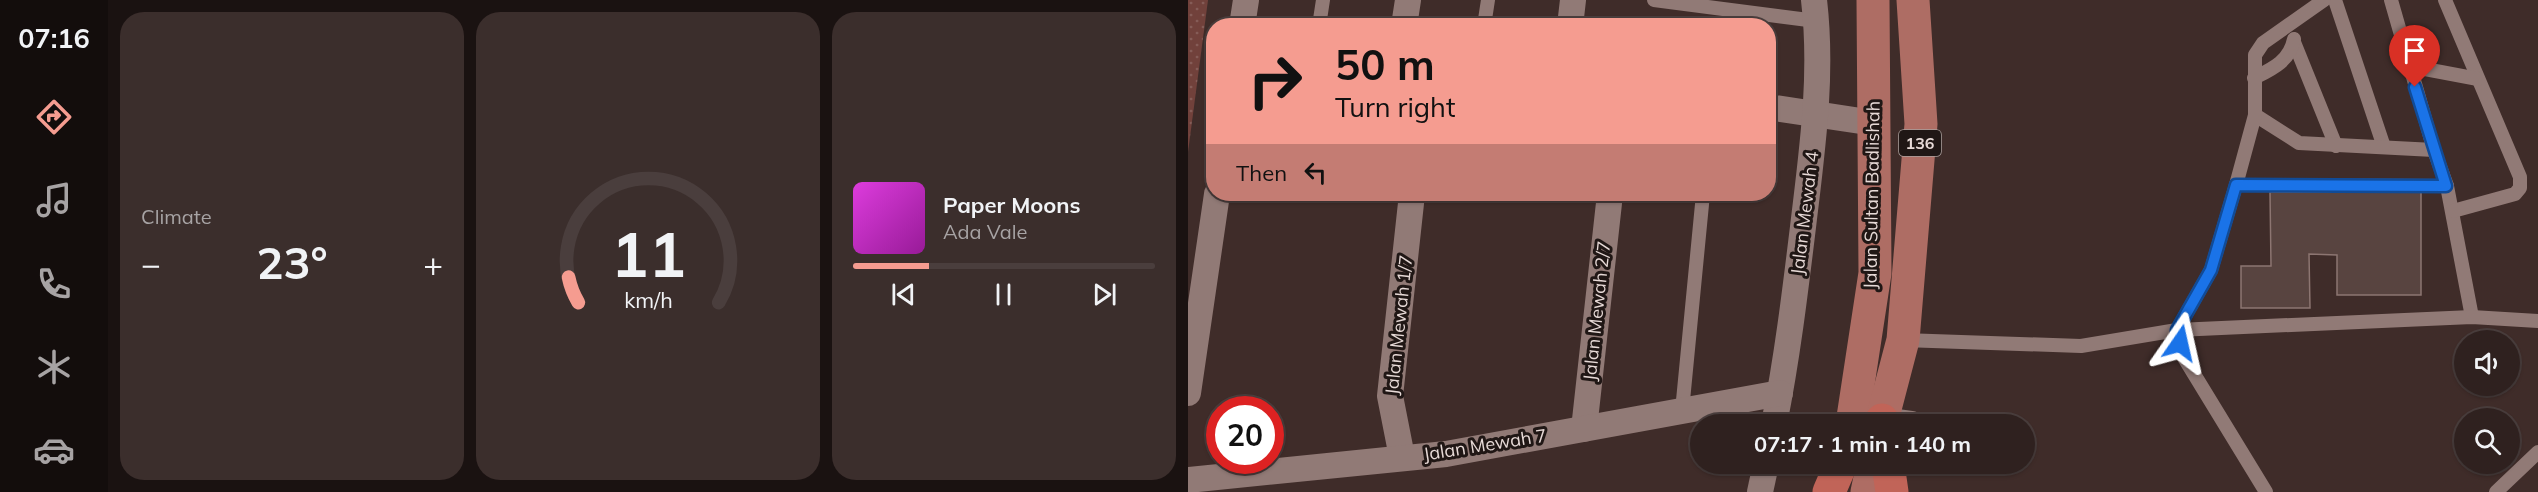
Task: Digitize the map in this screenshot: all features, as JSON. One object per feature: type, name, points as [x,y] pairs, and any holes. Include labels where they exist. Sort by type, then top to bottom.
[{"type":"highway","points":[[1829,492],[1837,474]]},
{"type":"highway","points":[[1889,474],[1892,492]]},
{"type":"main road","name":"Jalan Sultan Badlishah","points":[[1874,0],[1875,273],[1882,414]]},
{"type":"main road","name":"Jalan Sultan Badlishah","points":[[1884,414],[1903,340],[1921,124],[1913,0]]},
{"type":"main road","points":[[1840,492],[1844,474]]},
{"type":"main road","points":[[1867,492],[1871,474]]},
{"type":"street","points":[[1243,18],[1246,0]]},
{"type":"street","points":[[1405,18],[1408,0]]},
{"type":"street","points":[[1571,18],[1574,0]]},
{"type":"street","name":"Jalan Mewah 4","points":[[1776,414],[1817,114],[1815,11]]},
{"type":"street","points":[[1776,108],[1874,123]]},
{"type":"street","points":[[1188,393],[1193,322],[1217,201]]},
{"type":"street","name":"Jalan Mewah 1/7","points":[[1402,457],[1390,396],[1411,201]]},
{"type":"street","name":"Jalan Mewah 2/7","points":[[1584,429],[1609,201]]},
{"type":"street","name":"Jalan Mewah 7","points":[[1188,480],[1446,454],[1780,393]]},
{"type":"street","points":[[1760,492],[1764,474]]},
{"type":"lane","points":[[1320,18],[1323,0]]},
{"type":"lane","points":[[1485,18],[1488,0]]},
{"type":"lane","points":[[1654,0],[1815,11]]},
{"type":"lane","points":[[2266,492],[2183,356],[2177,330],[2211,270],[2236,185],[2255,115],[2255,54],[2263,43],[2324,0]]},
{"type":"lane","points":[[2335,0],[2384,147]]},
{"type":"lane","points":[[2391,0],[2453,212],[2472,317]]},
{"type":"lane","points":[[2445,0],[2520,177],[2520,188],[2515,194],[2453,212]]},
{"type":"lane","points":[[2294,22],[2294,42],[2336,146]]},
{"type":"lane","points":[[2254,78],[2277,67],[2287,56],[2294,42]]},
{"type":"lane","points":[[2409,66],[2478,79]]},
{"type":"lane","points":[[2255,115],[2299,143],[2434,150]]},
{"type":"lane","points":[[2236,185],[2446,186]]},
{"type":"lane","points":[[1682,411],[1702,201]]},
{"type":"lane","points":[[1903,340],[2081,346],[2177,330],[2472,317],[2538,321]]},
{"type":"lane","points":[[2496,492],[2538,452]]},
{"type":"shaded area","points":[[1188,0],[1208,0],[1188,152]]},
{"type":"building","points":[[2270,192],[2421,192],[2421,295],[2337,295],[2337,255],[2309,254],[2310,308],[2241,308],[2241,266],[2271,266]]},
{"type":"route","points":[[2180,343],[2177,330],[2211,270],[2236,185],[2446,186],[2415,87]]}]
